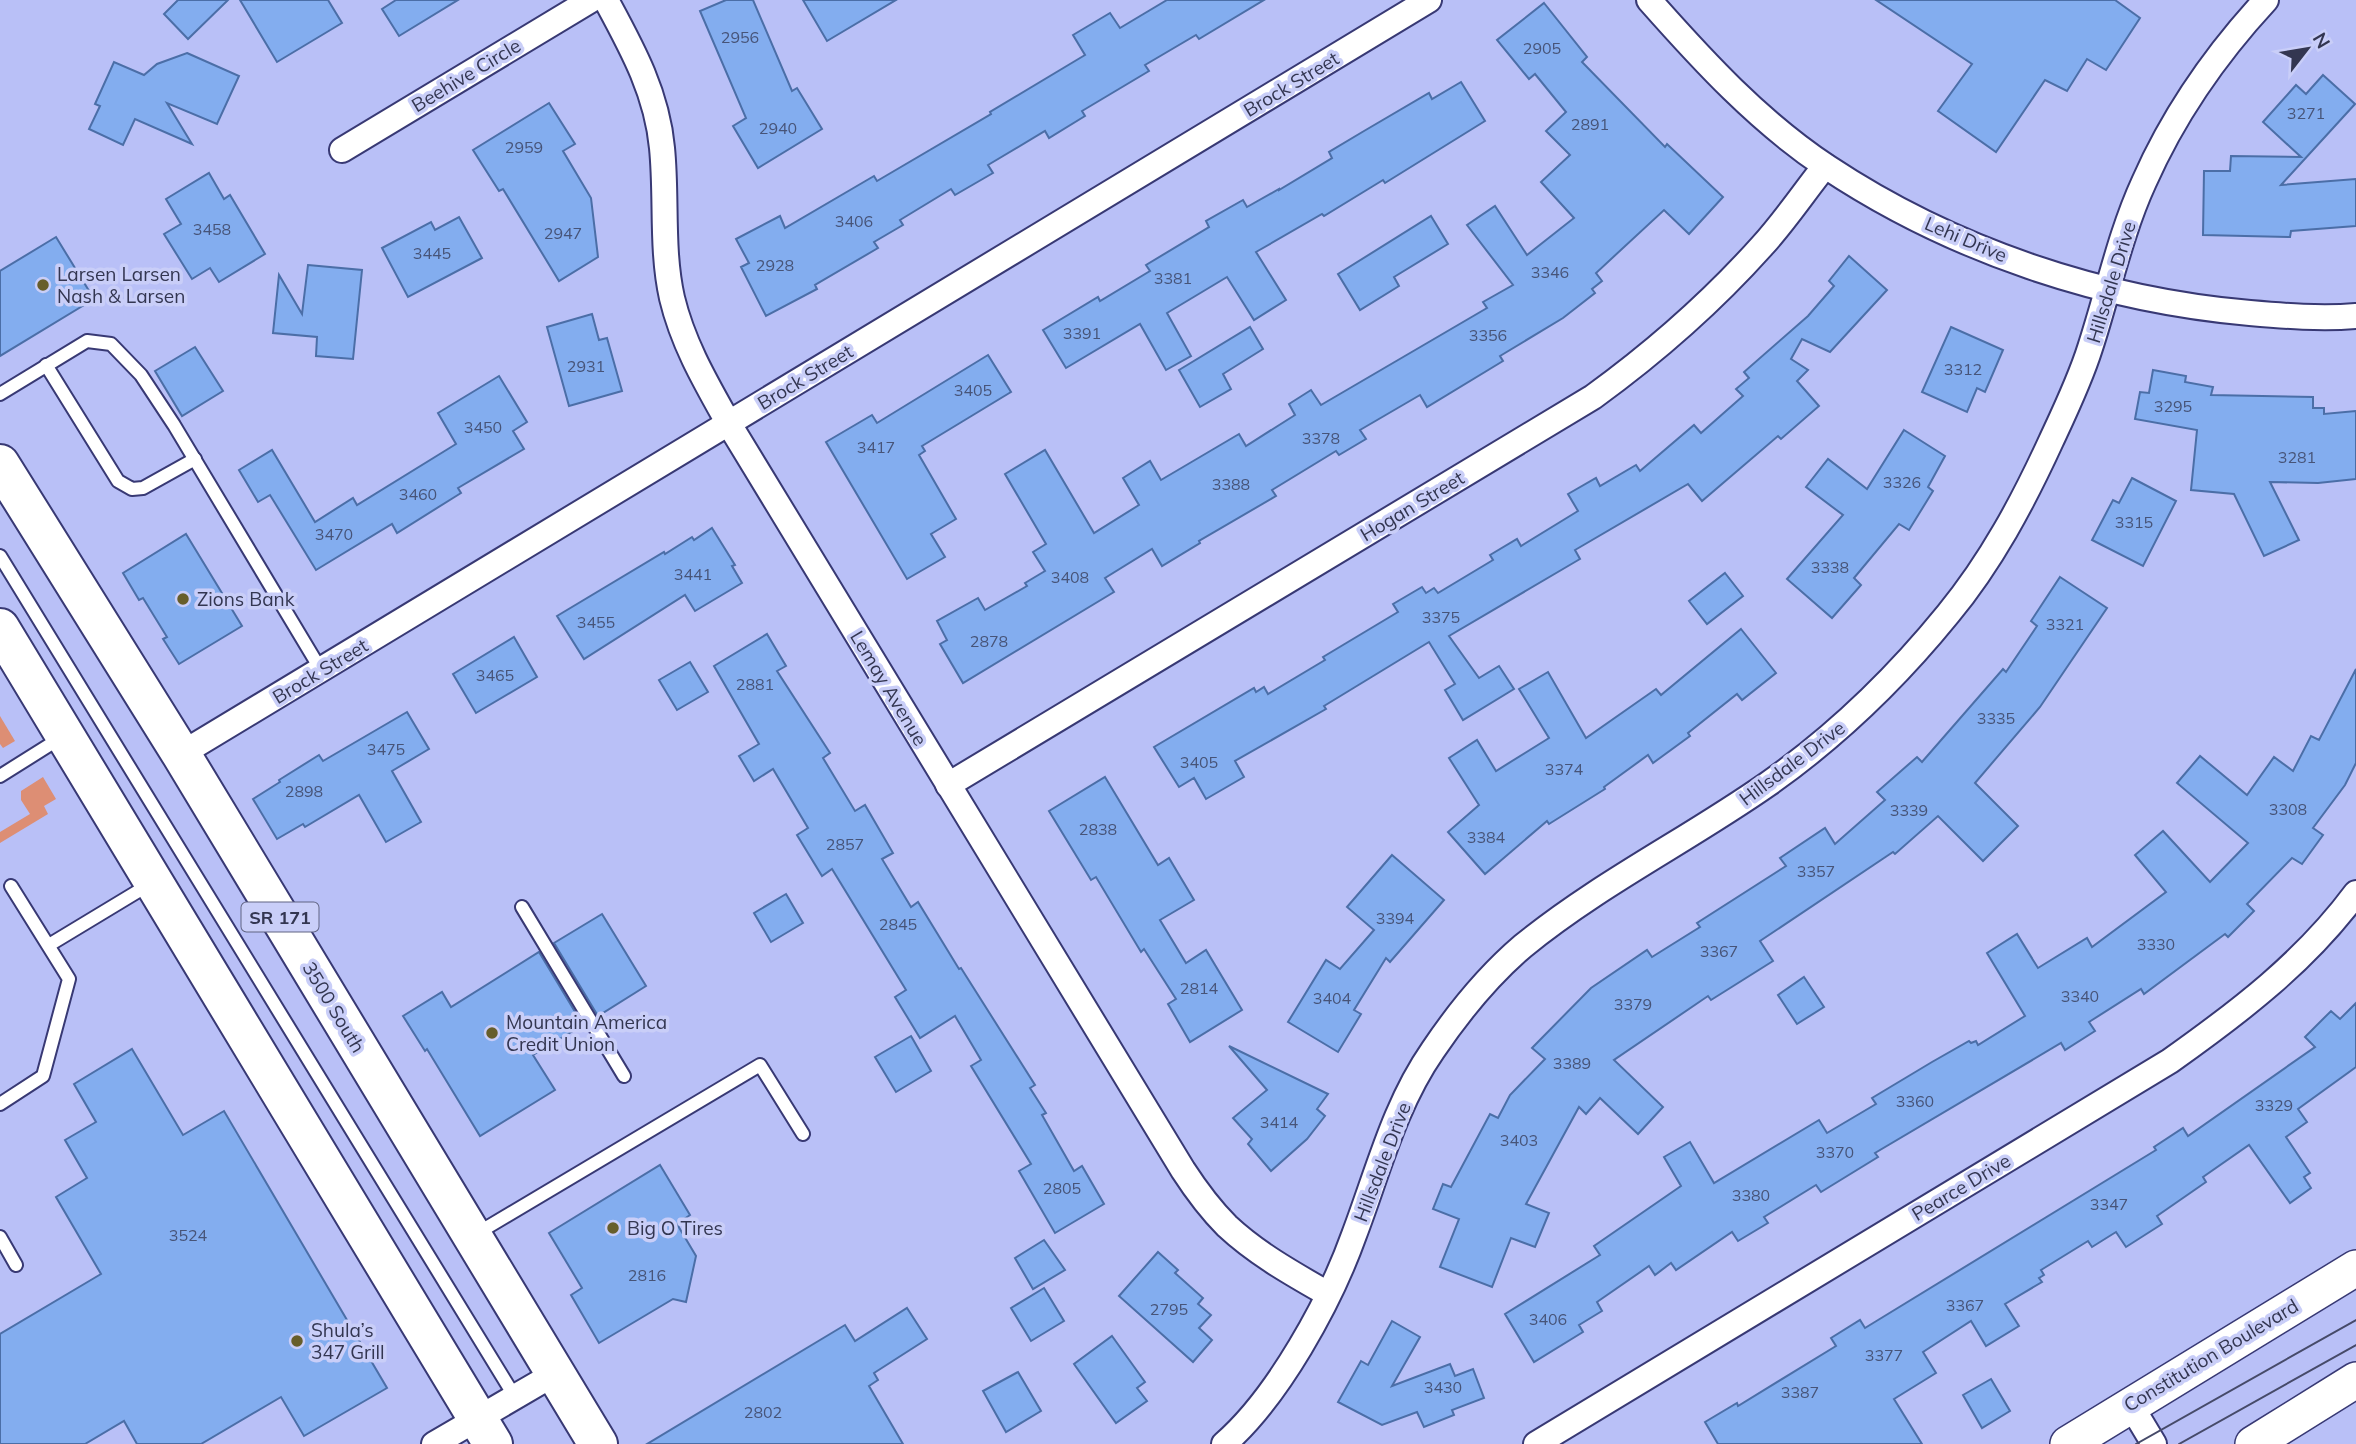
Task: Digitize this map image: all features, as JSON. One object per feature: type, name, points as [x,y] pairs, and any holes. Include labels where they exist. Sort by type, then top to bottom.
[{"type":"main road","name":"3500 South","points":[[0,464],[181,754],[598,1444]]},
{"type":"main road","points":[[0,628],[486,1431]]},
{"type":"main road","name":"Constitution Boulevard","points":[[2068,1444],[2356,1268]]},
{"type":"main road","points":[[2253,1444],[2356,1380]]},
{"type":"street","name":"Beehive Circle","points":[[342,150],[591,0]]},
{"type":"street","name":"Lemay Avenue","points":[[606,0],[636,55],[657,114],[664,168],[667,259],[671,294],[681,332],[729,424],[1182,1170],[1227,1226],[1253,1248],[1328,1294]]},
{"type":"street","name":"Brock Street","points":[[181,754],[1429,0]]},
{"type":"street","name":"Lehi Drive","points":[[1649,0],[1728,85],[1770,123],[1825,166],[1875,197],[1929,225],[2038,269],[2108,290],[2224,311],[2282,316],[2356,316]]},
{"type":"street","name":"Hillsdale Drive","points":[[1241,1439],[1328,1294],[1352,1240],[1395,1117],[1432,1051],[1476,994],[1519,950],[1563,915],[1725,813],[1819,746],[1865,705],[1951,611],[2020,507],[2070,402],[2141,186],[2164,140],[2212,65],[2266,0]]},
{"type":"street","name":"Hogan Street","points":[[948,785],[1593,397],[1637,365],[1724,288],[1764,244],[1825,166]]},
{"type":"street","name":"Pearce Drive","points":[[1536,1444],[2170,1061],[2232,1017],[2291,967],[2338,917],[2356,893]]},
{"type":"street","points":[[434,1444],[486,1431],[515,1397],[556,1373]]},
{"type":"street","points":[[2130,1404],[2154,1444]]},
{"type":"lane","points":[[0,394],[87,341],[111,344],[141,374],[321,670]]},
{"type":"lane","points":[[46,365],[118,481],[132,489],[143,488],[195,459]]},
{"type":"lane","points":[[0,556],[515,1397]]},
{"type":"lane","points":[[0,776],[65,736]]},
{"type":"lane","points":[[49,945],[153,882]]},
{"type":"lane","points":[[0,1104],[43,1076],[69,979],[11,886]]},
{"type":"lane","points":[[522,907],[624,1076]]},
{"type":"lane","points":[[473,1236],[760,1065],[803,1134]]},
{"type":"lane","points":[[0,1237],[16,1265]]},
{"type":"shaded area","points":[[0,716],[15,741],[3,748],[0,744]]},
{"type":"shaded area","points":[[43,777],[56,799],[44,806],[48,814],[0,843],[0,832],[30,814],[21,800],[21,791]]},
{"type":"building","points":[[178,0],[228,0],[188,39],[164,14]]},
{"type":"building","points":[[240,0],[328,0],[342,23],[277,62]]},
{"type":"building","points":[[396,0],[458,0],[399,36],[382,9]]},
{"type":"building","points":[[726,0],[753,0],[792,91],[797,88],[822,129],[758,168],[733,126],[746,118],[700,11]]},
{"type":"building","points":[[803,0],[896,0],[827,41]]},
{"type":"building","points":[[1167,0],[1264,0],[1199,39],[1196,35],[1145,65],[1149,71],[1082,111],[1085,116],[1049,138],[1045,131],[988,165],[993,173],[955,195],[951,189],[900,220],[903,225],[874,242],[878,248],[815,285],[817,289],[766,316],[741,267],[749,263],[736,239],[780,216],[785,228],[874,176],[877,181],[1085,55],[1073,35],[1110,13],[1120,28]]},
{"type":"building","points":[[1876,0],[2115,0],[2140,18],[2106,70],[2087,59],[2067,91],[2045,80],[1996,152],[1938,111],[1972,64]]},
{"type":"building","points":[[1544,3],[1587,57],[1582,62],[1665,147],[1667,144],[1723,197],[1689,234],[1664,210],[1596,273],[1602,281],[1592,289],[1595,293],[1563,318],[1500,356],[1503,361],[1427,407],[1420,395],[1360,430],[1366,439],[1339,455],[1336,451],[1272,490],[1276,496],[1162,566],[1152,549],[1105,578],[1114,592],[963,683],[940,644],[947,640],[937,621],[978,598],[985,610],[1027,586],[1025,583],[1045,571],[1033,552],[1046,544],[1005,474],[1045,450],[1094,533],[1139,505],[1123,478],[1150,461],[1161,480],[1239,434],[1246,446],[1295,415],[1289,404],[1311,390],[1321,405],[1487,308],[1483,302],[1513,285],[1467,225],[1495,206],[1527,255],[1574,218],[1541,182],[1570,155],[1546,131],[1566,112],[1535,74],[1529,79],[1497,40]]},
{"type":"building","points":[[187,53],[239,76],[217,124],[167,103],[192,144],[135,119],[123,145],[89,129],[100,106],[95,104],[114,62],[144,75],[157,64]]},
{"type":"building","points":[[2323,75],[2355,104],[2281,185],[2356,179],[2356,226],[2291,231],[2290,237],[2203,235],[2204,171],[2230,171],[2231,156],[2301,157],[2263,122],[2296,85],[2306,94]]},
{"type":"building","points":[[1461,82],[1485,121],[1385,183],[1383,180],[1324,216],[1322,214],[1256,252],[1286,300],[1254,320],[1227,277],[1167,313],[1191,356],[1166,370],[1140,324],[1066,368],[1043,330],[1098,297],[1100,301],[1150,271],[1146,265],[1209,227],[1206,221],[1243,200],[1247,207],[1279,190],[1332,158],[1329,152],[1364,131],[1429,93],[1432,99]]},
{"type":"building","points":[[549,103],[575,144],[563,151],[591,198],[598,257],[559,281],[503,189],[499,191],[473,150]]},
{"type":"building","points":[[209,173],[224,199],[230,195],[265,254],[219,282],[210,268],[192,279],[164,234],[181,224],[166,199]]},
{"type":"building","points":[[1431,216],[1448,244],[1394,277],[1399,286],[1360,310],[1338,274]]},
{"type":"building","points":[[459,217],[482,258],[408,297],[382,248],[431,222],[435,230]]},
{"type":"building","name":"Larsen Larsen Nash & Larsen","points":[[56,237],[94,299],[0,356],[0,271]]},
{"type":"building","points":[[1849,256],[1887,290],[1830,352],[1802,339],[1791,359],[1808,370],[1797,381],[1819,406],[1781,439],[1778,436],[1702,501],[1688,484],[1575,550],[1580,559],[1449,636],[1479,678],[1499,666],[1514,689],[1463,720],[1445,690],[1455,684],[1429,642],[1324,706],[1326,709],[1235,761],[1244,777],[1206,799],[1194,778],[1179,787],[1154,747],[1254,688],[1256,692],[1264,687],[1268,694],[1325,660],[1323,657],[1398,612],[1393,604],[1422,587],[1426,593],[1434,588],[1438,593],[1493,560],[1490,555],[1517,539],[1521,546],[1578,511],[1568,494],[1596,478],[1600,486],[1636,465],[1640,471],[1694,425],[1701,433],[1743,396],[1736,389],[1749,378],[1744,372],[1808,316],[1834,286],[1829,281]]},
{"type":"building","points":[[308,265],[362,270],[353,359],[316,356],[317,337],[273,333],[279,275],[302,314]]},
{"type":"building","points":[[592,314],[599,340],[607,338],[622,391],[569,406],[547,327]]},
{"type":"building","points":[[1250,327],[1263,349],[1223,374],[1231,389],[1200,407],[1179,370]]},
{"type":"building","points":[[1951,327],[2003,350],[1985,392],[1977,388],[1967,412],[1922,392]]},
{"type":"building","points":[[195,347],[223,391],[182,416],[155,371]]},
{"type":"building","points":[[988,355],[1011,392],[922,446],[925,451],[919,455],[956,519],[931,534],[945,557],[907,579],[826,442],[872,415],[877,423]]},
{"type":"building","points":[[2153,370],[2186,376],[2185,382],[2213,387],[2211,395],[2313,397],[2313,408],[2324,408],[2324,414],[2356,411],[2356,479],[2318,483],[2270,482],[2299,540],[2264,556],[2234,494],[2191,490],[2197,430],[2135,419],[2140,392],[2149,393]]},
{"type":"building","points":[[499,376],[527,422],[513,431],[524,449],[458,488],[461,493],[397,533],[392,524],[316,570],[270,495],[258,502],[239,470],[272,450],[315,522],[353,498],[357,505],[456,444],[438,413]]},
{"type":"building","points":[[1904,430],[1945,456],[1928,487],[1933,491],[1909,530],[1899,524],[1854,578],[1861,585],[1832,618],[1787,579],[1843,515],[1806,487],[1828,459],[1867,489]]},
{"type":"building","points":[[2132,478],[2176,501],[2143,566],[2092,540],[2113,500],[2119,503]]},
{"type":"building","points":[[712,528],[735,565],[732,566],[742,583],[695,611],[685,595],[584,659],[557,616],[664,552],[665,554],[692,537],[694,540]]},
{"type":"building","name":"Zions Bank","points":[[186,534],[242,626],[179,664],[163,639],[167,637],[143,598],[139,600],[123,573]]},
{"type":"building","points":[[1725,573],[1743,596],[1707,624],[1689,601]]},
{"type":"building","points":[[2060,577],[2107,608],[2040,707],[1975,783],[2018,826],[1983,861],[1938,816],[1895,854],[1893,852],[1760,941],[1773,961],[1711,1000],[1708,996],[1614,1060],[1663,1107],[1638,1134],[1600,1098],[1586,1114],[1579,1107],[1526,1204],[1549,1213],[1535,1247],[1511,1238],[1492,1287],[1440,1267],[1459,1219],[1433,1209],[1443,1184],[1451,1187],[1490,1114],[1498,1118],[1510,1095],[1545,1059],[1532,1048],[1591,988],[1647,950],[1652,957],[1700,927],[1697,923],[1786,866],[1780,858],[1825,828],[1835,844],[1885,800],[1877,792],[1917,757],[1922,762],[2003,669],[2006,672],[2037,626],[2031,621]]},
{"type":"building","points":[[1741,629],[1776,673],[1742,700],[1737,694],[1688,733],[1690,736],[1653,763],[1648,755],[1604,787],[1605,789],[1549,824],[1547,821],[1485,874],[1448,832],[1479,805],[1449,758],[1477,740],[1496,771],[1549,738],[1519,689],[1548,672],[1586,738],[1656,689],[1661,695]]},
{"type":"building","points":[[767,634],[786,666],[777,671],[830,753],[823,758],[855,811],[865,805],[893,853],[882,859],[911,907],[918,902],[959,969],[961,968],[1035,1085],[1030,1088],[1046,1113],[1042,1115],[1074,1171],[1082,1166],[1104,1204],[1055,1233],[1019,1171],[1031,1164],[971,1066],[981,1060],[955,1016],[920,1038],[895,997],[906,990],[832,869],[822,876],[797,835],[808,828],[773,769],[754,781],[739,756],[759,744],[714,666]]},
{"type":"building","points":[[514,637],[537,677],[476,713],[453,674]]},
{"type":"building","points":[[690,662],[708,692],[677,710],[659,680]]},
{"type":"building","points":[[2356,669],[2356,763],[2345,785],[2313,828],[2323,835],[2302,864],[2292,858],[2247,904],[2254,911],[2228,937],[2225,934],[2144,994],[2141,989],[2089,1022],[2095,1031],[2065,1050],[2061,1043],[1875,1153],[1878,1157],[1821,1192],[1816,1185],[1764,1217],[1768,1223],[1738,1241],[1732,1232],[1676,1270],[1671,1263],[1655,1275],[1649,1266],[1597,1302],[1602,1311],[1579,1325],[1583,1332],[1534,1362],[1505,1314],[1600,1255],[1594,1246],[1681,1186],[1664,1157],[1690,1142],[1714,1183],[1819,1120],[1827,1133],[1876,1104],[1872,1098],[1932,1062],[1969,1041],[1976,1041],[1978,1045],[2025,1016],[1987,953],[2017,934],[2038,968],[2087,938],[2092,947],[2166,892],[2135,855],[2163,831],[2210,882],[2248,843],[2177,783],[2200,756],[2247,795],[2274,757],[2293,771],[2311,736],[2319,740]]},
{"type":"building","points":[[407,712],[429,749],[392,771],[421,822],[386,842],[359,795],[305,827],[303,824],[277,839],[253,799],[319,755],[323,761]]},
{"type":"building","points":[[1105,777],[1158,865],[1169,858],[1194,900],[1160,920],[1186,963],[1206,950],[1242,1010],[1190,1042],[1168,1004],[1176,999],[1144,949],[1141,952],[1096,877],[1091,880],[1049,811]]},
{"type":"building","points":[[1392,855],[1444,900],[1390,962],[1386,958],[1354,1010],[1361,1014],[1338,1052],[1288,1022],[1326,960],[1340,969],[1374,930],[1347,907]]},
{"type":"building","points":[[786,894],[803,923],[771,942],[754,913]]},
{"type":"building","points":[[602,914],[646,986],[598,1016],[554,943]]},
{"type":"building","name":"Mountain America Credit Union","points":[[539,952],[583,1025],[533,1055],[555,1090],[480,1136],[427,1049],[425,1051],[403,1016],[442,992],[451,1007]]},
{"type":"building","points":[[1804,977],[1824,1007],[1797,1024],[1778,995]]},
{"type":"building","points":[[2356,1003],[2356,1067],[2298,1109],[2307,1122],[2286,1137],[2310,1173],[2304,1177],[2311,1188],[2290,1203],[2249,1145],[2203,1177],[2206,1182],[2157,1216],[2162,1224],[2126,1247],[2116,1232],[2092,1247],[2088,1241],[2041,1270],[2044,1275],[2039,1278],[2042,1282],[2005,1304],[2019,1326],[1986,1346],[1971,1321],[1923,1352],[1936,1373],[1894,1399],[1922,1444],[1718,1444],[1705,1422],[1737,1403],[1738,1406],[1836,1346],[1831,1338],[1860,1320],[1865,1328],[2156,1150],[2154,1147],[2183,1128],[2188,1136],[2315,1047],[2305,1037],[2331,1011],[2340,1019]]},
{"type":"building","points":[[911,1036],[931,1071],[896,1092],[875,1057]]},
{"type":"building","points":[[1229,1046],[1328,1094],[1317,1109],[1325,1116],[1307,1139],[1271,1171],[1248,1144],[1252,1139],[1233,1118],[1267,1090]]},
{"type":"building","points":[[132,1049],[183,1135],[224,1111],[387,1388],[304,1436],[281,1397],[201,1444],[137,1444],[124,1421],[85,1444],[0,1444],[0,1334],[101,1274],[56,1197],[87,1178],[65,1140],[96,1122],[74,1084]]},
{"type":"building","points":[[660,1165],[690,1215],[677,1224],[696,1256],[686,1302],[673,1299],[599,1343],[571,1295],[582,1288],[549,1233]]},
{"type":"building","points":[[1044,1240],[1065,1270],[1033,1289],[1015,1258]]},
{"type":"building","points":[[1158,1252],[1178,1270],[1175,1273],[1203,1298],[1198,1304],[1211,1315],[1199,1328],[1212,1340],[1193,1362],[1119,1296]]},
{"type":"building","points":[[1044,1288],[1064,1321],[1031,1341],[1011,1308]]},
{"type":"building","points":[[907,1308],[927,1339],[874,1373],[878,1380],[869,1386],[903,1444],[647,1444],[845,1325],[855,1341]]},
{"type":"building","points":[[1392,1321],[1420,1337],[1392,1386],[1450,1364],[1455,1376],[1473,1369],[1484,1398],[1452,1410],[1454,1415],[1424,1427],[1417,1412],[1382,1425],[1338,1402],[1361,1361],[1368,1365]]},
{"type":"building","points":[[1112,1336],[1145,1382],[1137,1388],[1147,1401],[1116,1423],[1074,1364]]},
{"type":"building","points":[[1018,1372],[1041,1411],[1006,1432],[983,1391]]},
{"type":"building","points":[[1991,1379],[2010,1411],[1982,1428],[1963,1395]]},
{"type":"tram line","points":[[2136,1444],[2356,1320]]},
{"type":"tram line","points":[[2179,1444],[2356,1345]]},
{"type":"place","name":"Larsen Larsen Nash & Larsen","points":[[43,285]]},
{"type":"place","name":"Zions Bank","points":[[183,599]]},
{"type":"place","name":"Mountain America Credit Union","points":[[492,1033]]},
{"type":"place","name":"Big O Tires","points":[[613,1228]]},
{"type":"place","name":"Shula’s 347 Grill","points":[[297,1341]]}]
